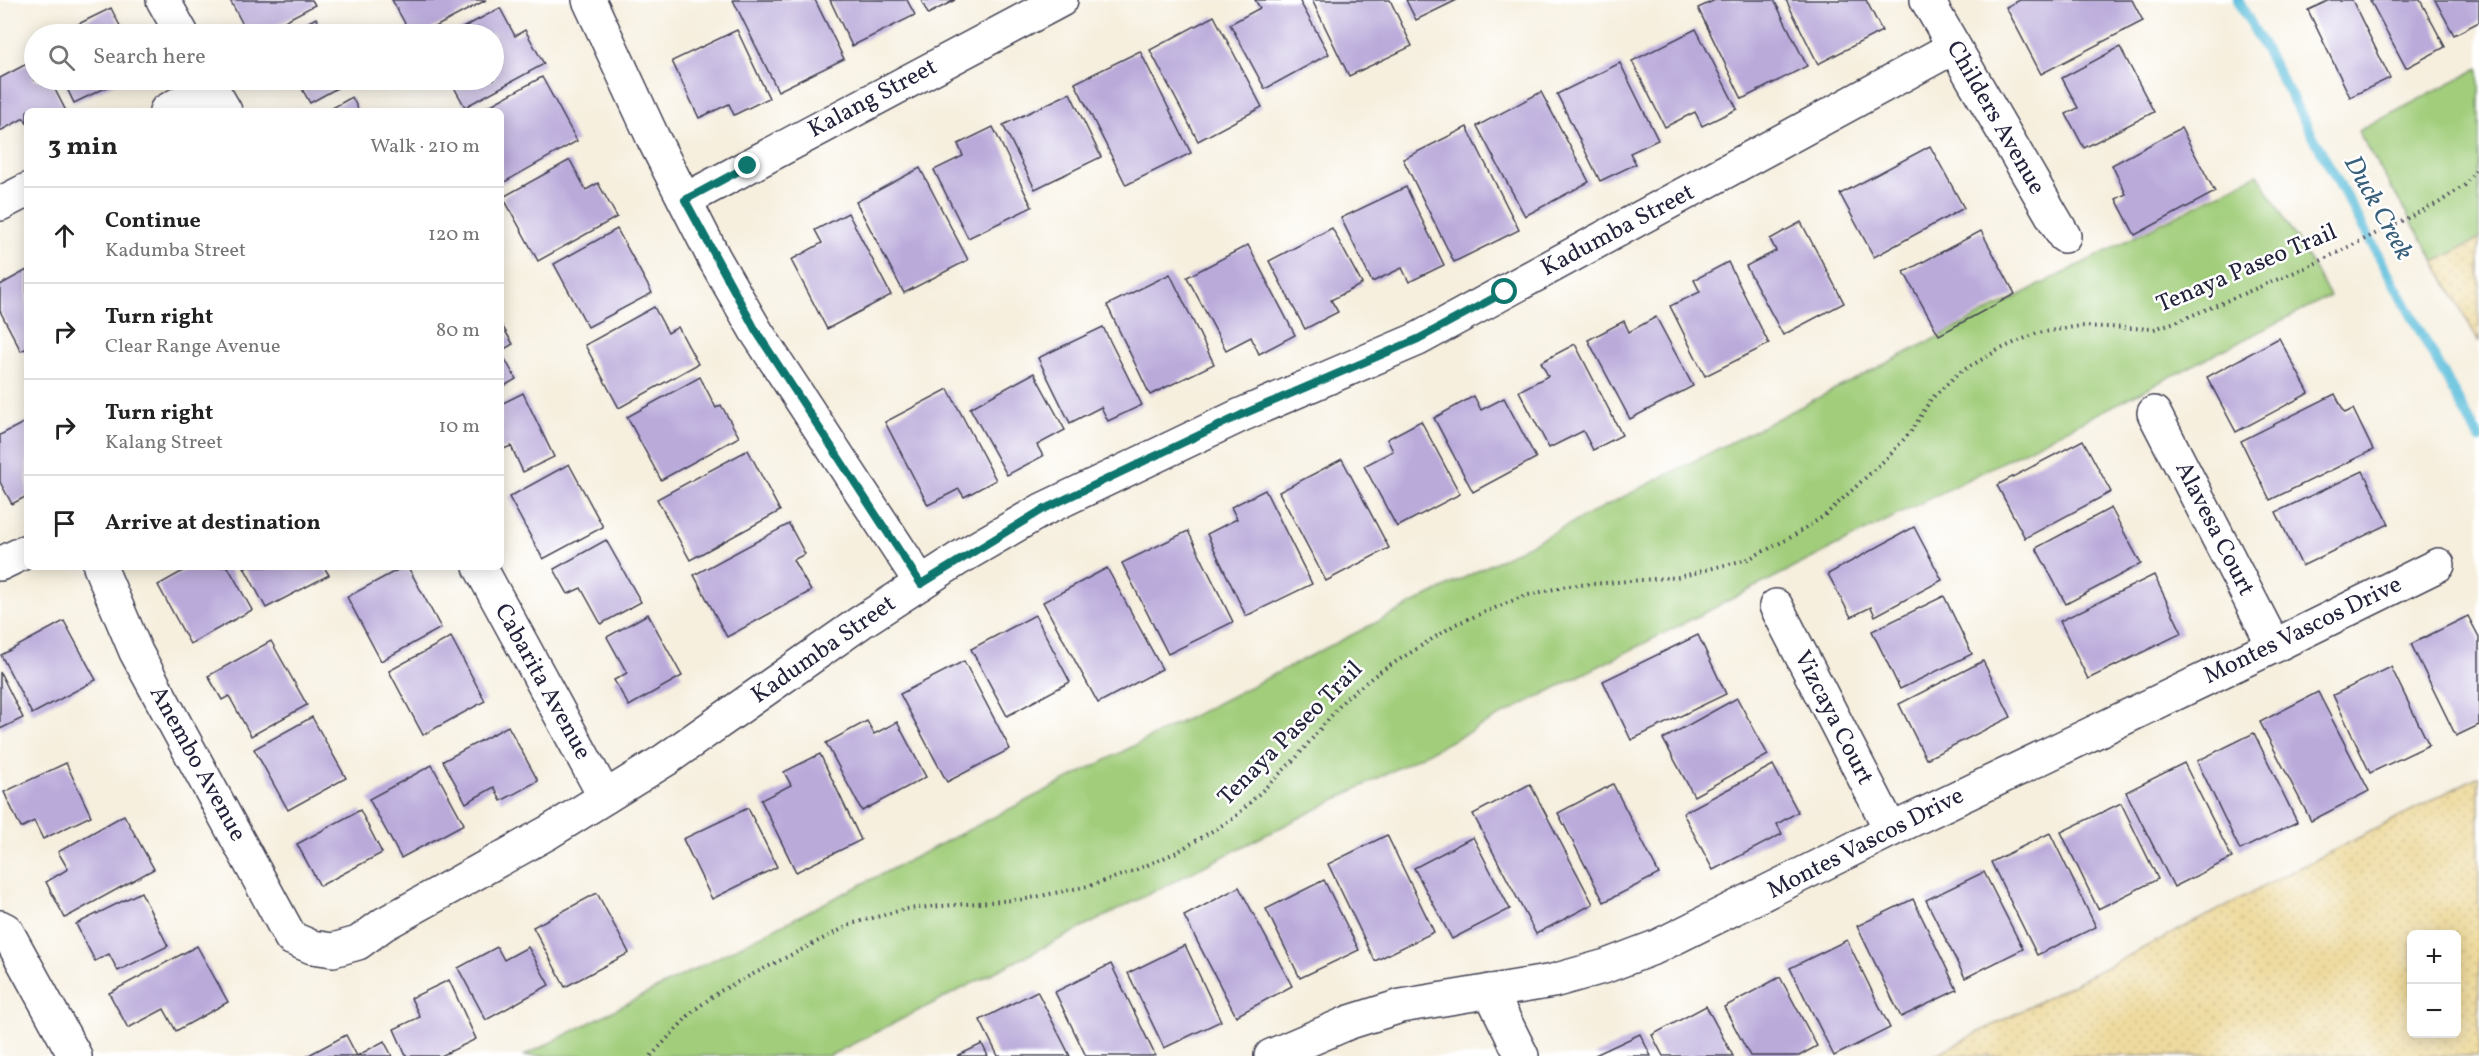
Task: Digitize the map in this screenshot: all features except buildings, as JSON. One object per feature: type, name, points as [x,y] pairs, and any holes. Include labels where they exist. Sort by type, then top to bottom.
[{"type":"street","points":[[163,0],[176,24]]},
{"type":"street","points":[[589,0],[685,200],[756,331],[921,584]]},
{"type":"street","name":"Kalang Street","points":[[685,200],[1061,0]]},
{"type":"street","name":"Childers Avenue","points":[[1927,0],[2064,236]]},
{"type":"street","name":"Kadumba Street","points":[[312,947],[333,950],[358,943],[384,924],[549,832],[664,760],[921,584],[1042,510],[1241,415],[1418,339],[1954,47]]},
{"type":"street","points":[[174,108],[214,92]]},
{"type":"street","points":[[0,204],[24,192]]},
{"type":"street","name":"Alavesa Court","points":[[2154,413],[2274,646]]},
{"type":"street","points":[[0,564],[24,552]]},
{"type":"street","name":"Montes Vascos Drive","points":[[1271,1056],[1350,1022],[1391,1009],[1553,981],[1606,966],[1656,947],[1890,830],[2438,565]]},
{"type":"street","name":"Anembo Avenue","points":[[101,570],[136,652],[280,921],[291,938],[312,947]]},
{"type":"street","name":"Cabarita Avenue","points":[[482,570],[605,797]]},
{"type":"street","name":"Vizcaya Court","points":[[1776,606],[1890,830]]},
{"type":"street","points":[[0,927],[6,930],[75,1056]]},
{"type":"street","points":[[1490,991],[1522,1056]]},
{"type":"path","name":"Tenaya Paseo Trail","points":[[651,1056],[693,1011],[720,991],[854,923],[906,909],[1026,899],[1093,885],[1177,852],[1234,818],[1296,758],[1346,698],[1407,653],[1456,624],[1524,596],[1568,586],[1679,576],[1748,559],[1788,539],[1824,516],[1860,486],[1913,429],[1931,399],[1960,372],[1998,350],[2037,333],[2080,326],[2154,328],[2313,264],[2411,214],[2440,202],[2465,185],[2479,165]]},
{"type":"green space","points":[[2479,68],[2479,239],[2435,262],[2358,131]]},
{"type":"green space","points":[[2258,174],[2330,296],[829,1056],[524,1056]]},
{"type":"sand","points":[[2479,239],[2479,342],[2435,262]]},
{"type":"sand","points":[[2479,776],[2479,1056],[1933,1056]]},
{"type":"waterway","name":"Duck Creek","points":[[2238,0],[2479,438]]},
{"type":"route","points":[[748,166],[685,200],[714,258],[756,331],[921,584],[958,559],[1042,510],[1241,415],[1418,339],[1505,292]]}]
